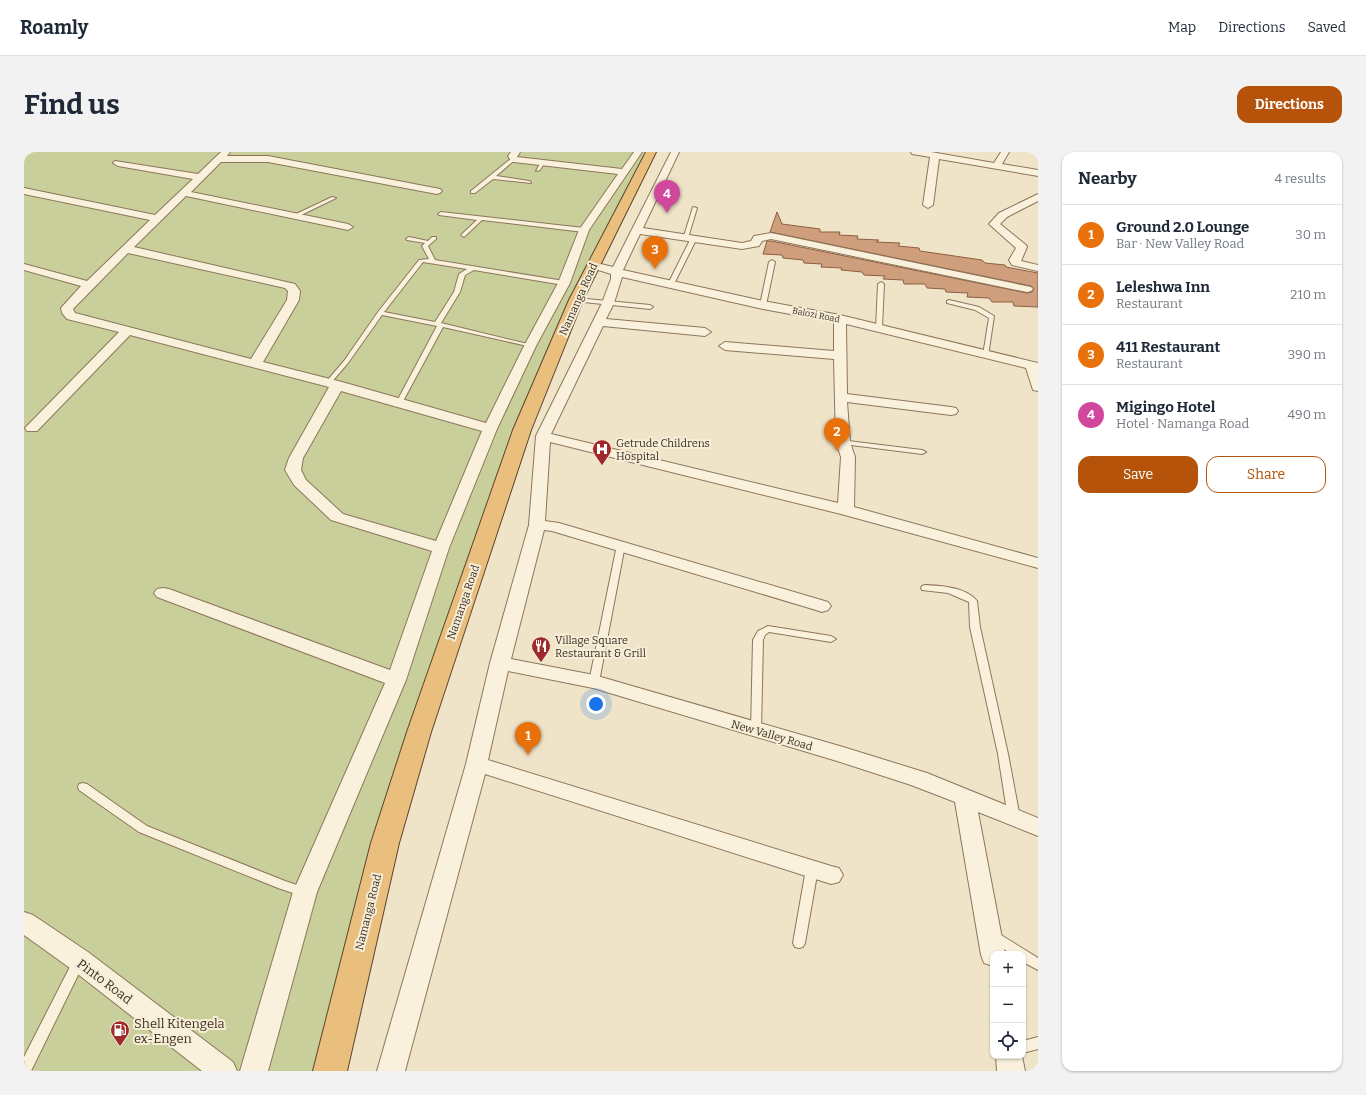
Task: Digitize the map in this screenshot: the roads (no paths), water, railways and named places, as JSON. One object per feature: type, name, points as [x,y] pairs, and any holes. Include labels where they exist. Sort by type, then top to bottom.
[{"type":"highway","name":"Namanga Road","points":[[330,1071],[385,843],[419,732],[522,430],[576,300],[650,152]]},
{"type":"street","points":[[254,1071],[305,892],[396,680],[441,548],[490,429],[530,346],[564,283],[584,230],[638,152]]},
{"type":"street","points":[[395,1069],[477,764],[500,663],[537,525],[543,436],[600,322],[617,279],[616,272],[675,152]]},
{"type":"street","points":[[915,152],[1038,173]]},
{"type":"street","points":[[996,166],[1005,152]]},
{"type":"street","points":[[437,191],[268,159],[222,155],[89,285],[67,308],[68,313],[127,331],[332,384],[490,429]]},
{"type":"street","points":[[515,155],[540,166],[624,172]]},
{"type":"street","points":[[928,205],[935,156]]},
{"type":"street","points":[[118,163],[199,178]]},
{"type":"street","points":[[24,192],[157,219]]},
{"type":"street","points":[[183,193],[348,227]]},
{"type":"street","points":[[1038,197],[1003,216],[994,224],[1022,247],[1015,260],[1016,262],[1038,268]]},
{"type":"street","points":[[637,230],[742,246],[755,244],[758,238],[770,236],[1027,289]]},
{"type":"street","points":[[126,249],[288,285],[293,288],[295,293],[293,300],[254,364]]},
{"type":"street","name":"Balozi Road","points":[[593,265],[616,272],[763,305],[840,319],[1035,366]]},
{"type":"street","points":[[24,267],[89,285]]},
{"type":"street","points":[[840,319],[840,397],[843,442],[848,457],[846,510]]},
{"type":"street","points":[[600,322],[705,332]]},
{"type":"street","points":[[32,428],[127,331]]},
{"type":"street","points":[[725,346],[840,356]]},
{"type":"street","points":[[1035,366],[1038,387]]},
{"type":"street","points":[[332,384],[296,458],[293,470],[299,482],[337,517],[441,548]]},
{"type":"street","points":[[840,397],[951,410]]},
{"type":"street","points":[[543,436],[846,510],[1038,563]]},
{"type":"street","points":[[537,525],[553,526],[621,545],[822,606]]},
{"type":"street","points":[[163,594],[396,680]]},
{"type":"street","name":"New Valley Road","points":[[500,663],[594,682],[919,779],[1038,827]]},
{"type":"street","points":[[477,764],[821,872]]},
{"type":"street","points":[[965,798],[992,951]]},
{"type":"street","name":"Pinto Road","points":[[24,922],[79,960],[223,1071]]},
{"type":"street","points":[[1009,1059],[1011,1071]]},
{"type":"lane","points":[[473,192],[491,178],[515,155]]},
{"type":"lane","points":[[491,178],[529,182]]},
{"type":"lane","points":[[295,216],[334,198]]},
{"type":"lane","points":[[671,284],[689,239],[695,208]]},
{"type":"lane","points":[[441,214],[584,230]]},
{"type":"lane","points":[[464,235],[480,218]]},
{"type":"lane","points":[[409,239],[427,242],[434,238]]},
{"type":"lane","points":[[427,242],[425,246],[432,260]]},
{"type":"lane","points":[[332,384],[380,313],[421,262],[432,260],[564,283]]},
{"type":"lane","points":[[763,305],[772,262]]},
{"type":"lane","points":[[399,403],[457,292],[462,274],[474,267]]},
{"type":"lane","points":[[879,328],[881,284]]},
{"type":"lane","points":[[576,300],[650,307]]},
{"type":"lane","points":[[949,302],[971,307],[988,313],[992,317],[986,355]]},
{"type":"lane","points":[[380,313],[530,346]]},
{"type":"lane","points":[[843,442],[922,452]]},
{"type":"lane","points":[[594,682],[621,545]]},
{"type":"lane","points":[[925,588],[947,589],[963,595],[972,601],[975,627],[1014,818]]},
{"type":"lane","points":[[756,730],[758,640],[761,633],[768,630],[831,639]]},
{"type":"lane","points":[[82,787],[142,829],[282,885],[305,892]]},
{"type":"lane","points":[[799,943],[821,872]]},
{"type":"lane","points":[[990,932],[1016,951]]},
{"type":"lane","points":[[1026,958],[1038,966]]},
{"type":"lane","points":[[24,1071],[79,960]]},
{"type":"lane","points":[[1026,1046],[1038,1043]]},
{"type":"place","name":"Migingo Hotel","points":[[667,213]]},
{"type":"place","name":"411 Restaurant","points":[[655,269]]},
{"type":"place","name":"Leleshwa Inn","points":[[837,451]]},
{"type":"place","name":"Getrude Childrens Hospital","points":[[602,466]]},
{"type":"place","name":"Village Square Restaurant & Grill","points":[[541,663]]},
{"type":"place","name":"Ground 2.0 Lounge","points":[[528,755]]},
{"type":"place","name":"Shell Kitengela ex-Engen","points":[[120,1047]]}]
